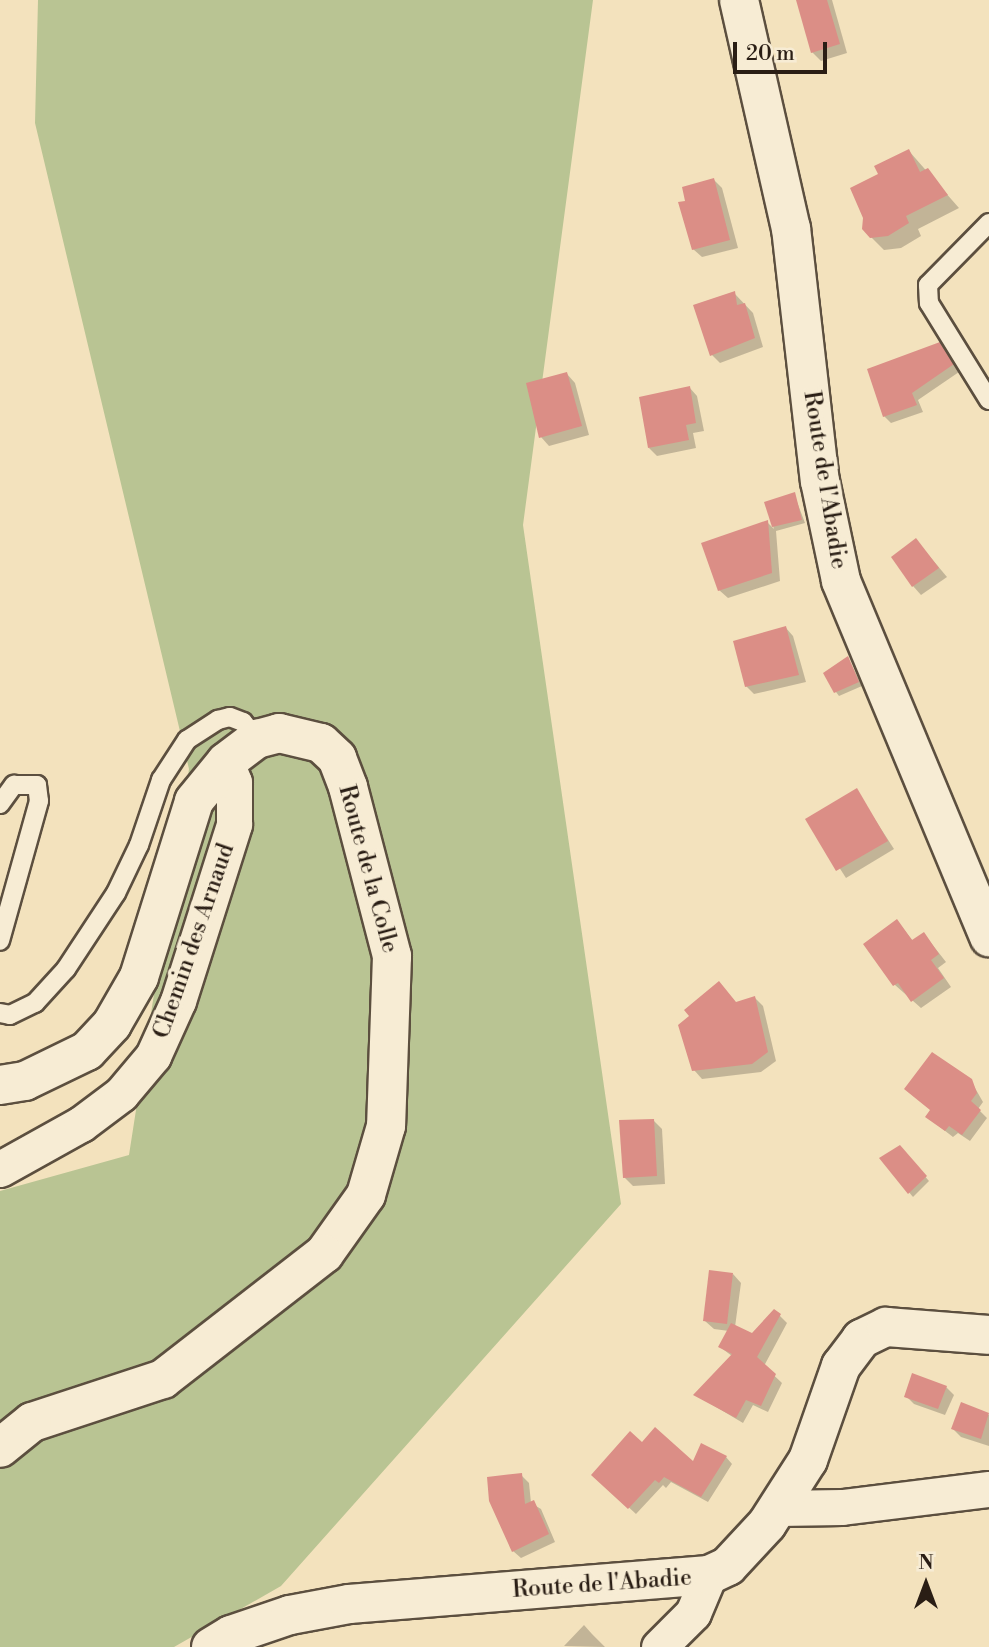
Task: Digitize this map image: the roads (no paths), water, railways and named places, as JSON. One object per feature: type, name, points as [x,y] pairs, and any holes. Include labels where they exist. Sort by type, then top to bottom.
[{"type":"street","name":"Route de l'Abadie","points":[[739,0],[791,228],[820,481],[841,581],[989,937]]},
{"type":"street","name":"Route de la Colle","points":[[0,1085],[25,1081],[87,1051],[112,1024],[139,977],[194,801],[226,762],[257,739],[279,733],[303,735],[321,743],[337,758],[357,814],[392,956],[386,1126],[366,1195],[324,1254],[163,1378],[32,1422],[0,1448]]},
{"type":"street","name":"Chemin des Arnaud","points":[[0,1169],[81,1124],[121,1094],[153,1056],[178,1001],[234,824],[234,782],[226,762]]},
{"type":"street","name":"Route de l'Abadie","points":[[211,1647],[231,1635],[290,1615],[349,1604],[709,1575],[738,1556],[778,1507],[808,1460],[841,1366],[861,1339],[886,1327],[989,1335]]},
{"type":"street","points":[[778,1507],[842,1507],[989,1489]]},
{"type":"street","points":[[659,1647],[693,1613],[709,1575]]},
{"type":"lane","points":[[989,223],[928,285],[929,303],[989,401]]},
{"type":"lane","points":[[0,1013],[10,1015],[35,1003],[66,968],[116,893],[139,845],[162,780],[187,740],[218,720],[230,718],[243,722],[257,739]]},
{"type":"lane","points":[[0,804],[14,785],[37,785],[39,801],[0,941]]}]
